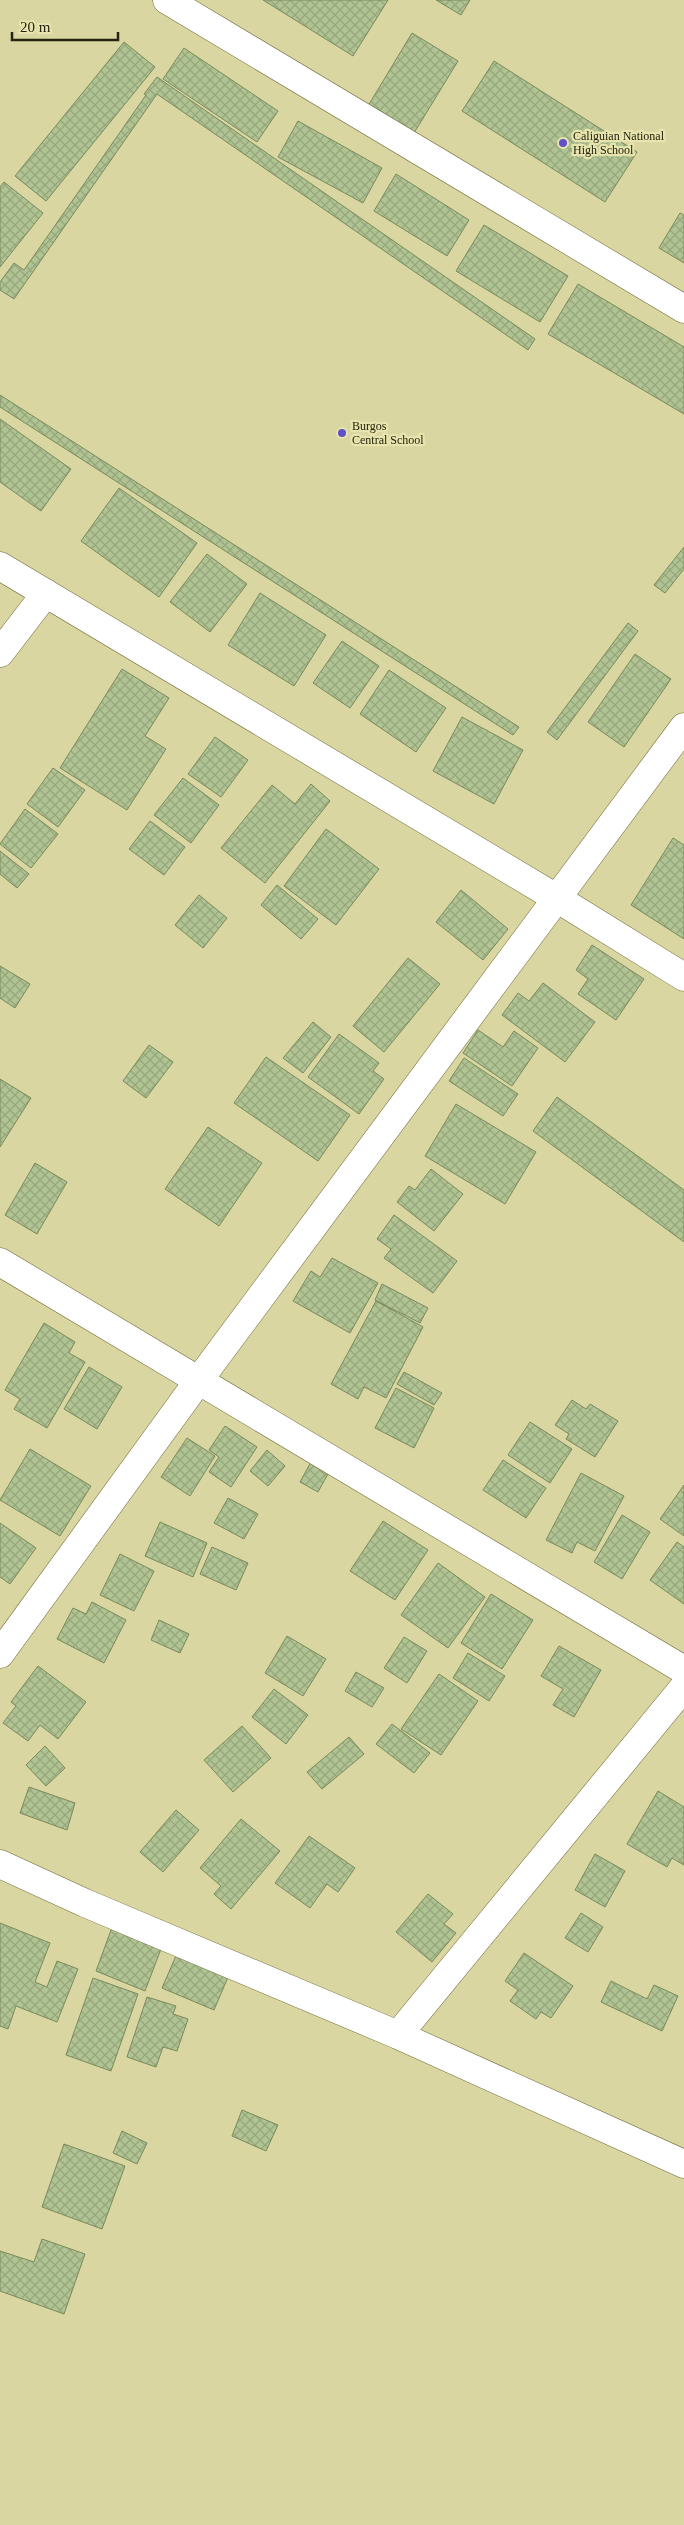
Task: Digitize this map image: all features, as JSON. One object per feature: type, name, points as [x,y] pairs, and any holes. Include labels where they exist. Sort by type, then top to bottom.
[{"type":"street","points":[[167,0],[684,309]]},
{"type":"street","points":[[0,566],[558,899],[684,977]]},
{"type":"street","points":[[0,653],[46,593]]},
{"type":"street","points":[[0,1654],[199,1380],[684,727]]},
{"type":"street","points":[[0,1262],[684,1670]]},
{"type":"street","points":[[398,2035],[684,1687]]},
{"type":"street","points":[[0,1864],[85,1903],[398,2035],[684,2164]]},
{"type":"building","points":[[263,0],[388,0],[353,56]]},
{"type":"building","points":[[436,0],[470,0],[461,15]]},
{"type":"building","points":[[412,33],[458,61],[414,133],[368,106]]},
{"type":"building","points":[[124,42],[155,67],[46,201],[15,176]]},
{"type":"building","points":[[184,48],[278,111],[257,142],[163,79]]},
{"type":"building","points":[[494,61],[637,152],[605,202],[462,111]]},
{"type":"building","points":[[157,77],[535,339],[528,350],[157,94],[14,299],[0,290],[0,282],[14,263],[24,270]]},
{"type":"building","points":[[298,121],[382,168],[363,203],[278,157]]},
{"type":"building","points":[[396,174],[469,220],[447,256],[374,211]]},
{"type":"building","points":[[4,182],[43,213],[0,267],[0,187]]},
{"type":"building","points":[[680,213],[684,215],[684,263],[659,248]]},
{"type":"building","points":[[484,225],[568,276],[540,322],[456,271]]},
{"type":"building","points":[[578,284],[684,347],[684,414],[548,334]]},
{"type":"building","points":[[0,395],[519,727],[513,735],[0,407]]},
{"type":"building","points":[[0,419],[71,469],[41,511],[0,482]]},
{"type":"building","points":[[119,488],[197,543],[159,597],[81,541]]},
{"type":"building","points":[[684,547],[684,569],[665,593],[654,585]]},
{"type":"building","points":[[207,554],[247,584],[210,632],[170,602]]},
{"type":"building","points":[[260,593],[326,635],[294,686],[228,645]]},
{"type":"building","points":[[628,623],[638,631],[557,740],[547,732]]},
{"type":"building","points":[[342,641],[379,666],[350,708],[313,683]]},
{"type":"building","points":[[635,654],[671,679],[624,747],[588,722]]},
{"type":"building","points":[[122,669],[169,698],[145,736],[166,749],[127,810],[60,768]]},
{"type":"building","points":[[389,670],[446,708],[416,752],[360,714]]},
{"type":"building","points":[[462,717],[523,750],[494,804],[433,771]]},
{"type":"building","points":[[215,737],[248,760],[221,797],[188,774]]},
{"type":"building","points":[[53,768],[85,790],[58,827],[27,804]]},
{"type":"building","points":[[183,778],[219,805],[191,843],[154,815]]},
{"type":"building","points":[[311,784],[330,801],[265,883],[221,848],[272,785],[295,804]]},
{"type":"building","points":[[25,809],[58,834],[31,868],[0,844]]},
{"type":"building","points":[[150,821],[185,847],[164,875],[129,849]]},
{"type":"building","points":[[326,829],[379,869],[336,925],[284,886]]},
{"type":"building","points":[[673,838],[684,845],[684,939],[631,905]]},
{"type":"building","points":[[0,851],[29,874],[17,888],[0,874]]},
{"type":"building","points":[[277,885],[318,919],[301,939],[261,905]]},
{"type":"building","points":[[461,890],[508,929],[483,960],[436,922]]},
{"type":"building","points":[[199,895],[227,918],[203,948],[175,925]]},
{"type":"building","points":[[592,945],[644,979],[616,1020],[578,994],[588,979],[576,970]]},
{"type":"building","points":[[408,958],[440,984],[384,1052],[353,1026]]},
{"type":"building","points":[[0,966],[30,984],[15,1008],[0,998]]},
{"type":"building","points":[[543,983],[595,1022],[565,1062],[502,1015],[518,993],[529,1001]]},
{"type":"building","points":[[313,1022],[331,1037],[303,1073],[283,1058]]},
{"type":"building","points":[[478,1030],[503,1047],[514,1031],[538,1048],[512,1086],[463,1053]]},
{"type":"building","points":[[339,1034],[379,1063],[373,1071],[384,1079],[359,1114],[308,1077]]},
{"type":"building","points":[[149,1045],[173,1062],[146,1098],[123,1081]]},
{"type":"building","points":[[266,1057],[350,1115],[318,1161],[234,1103]]},
{"type":"building","points":[[464,1058],[518,1094],[503,1116],[449,1081]]},
{"type":"building","points":[[0,1079],[31,1098],[0,1147]]},
{"type":"building","points":[[557,1097],[684,1190],[684,1242],[533,1131]]},
{"type":"building","points":[[456,1104],[536,1152],[505,1204],[425,1156]]},
{"type":"building","points":[[208,1127],[262,1163],[219,1226],[165,1189]]},
{"type":"building","points":[[35,1163],[67,1182],[37,1234],[5,1215]]},
{"type":"building","points":[[431,1169],[463,1194],[434,1231],[397,1202],[409,1186],[415,1190]]},
{"type":"building","points":[[394,1215],[457,1261],[433,1293],[384,1258],[391,1249],[377,1239]]},
{"type":"building","points":[[332,1258],[378,1283],[350,1333],[293,1301],[311,1271],[320,1277]]},
{"type":"building","points":[[382,1284],[428,1308],[420,1323],[375,1300]]},
{"type":"building","points":[[376,1301],[423,1327],[386,1398],[364,1387],[358,1399],[331,1384]]},
{"type":"building","points":[[44,1323],[75,1342],[69,1353],[85,1362],[47,1428],[14,1409],[20,1399],[5,1390]]},
{"type":"building","points":[[89,1367],[122,1387],[97,1429],[64,1409]]},
{"type":"building","points":[[404,1372],[442,1393],[434,1405],[397,1384]]},
{"type":"building","points":[[396,1388],[434,1408],[414,1448],[375,1428]]},
{"type":"building","points":[[572,1400],[586,1409],[590,1404],[618,1421],[595,1457],[566,1439],[569,1434],[555,1425]]},
{"type":"building","points":[[530,1422],[572,1449],[550,1483],[508,1455]]},
{"type":"building","points":[[225,1426],[257,1447],[231,1487],[209,1472],[219,1457],[209,1450]]},
{"type":"building","points":[[187,1438],[215,1456],[190,1496],[161,1477]]},
{"type":"building","points":[[30,1449],[91,1486],[60,1536],[0,1500]]},
{"type":"building","points":[[267,1450],[285,1466],[268,1486],[250,1471]]},
{"type":"building","points":[[503,1460],[546,1488],[526,1518],[483,1490]]},
{"type":"building","points":[[311,1462],[329,1472],[318,1492],[300,1482]]},
{"type":"building","points":[[581,1473],[624,1496],[595,1551],[577,1542],[572,1553],[546,1540]]},
{"type":"building","points":[[684,1485],[684,1536],[660,1519]]},
{"type":"building","points":[[228,1498],[258,1514],[244,1539],[214,1523]]},
{"type":"building","points":[[622,1515],[650,1532],[622,1579],[594,1562]]},
{"type":"building","points":[[383,1521],[428,1550],[395,1600],[350,1571]]},
{"type":"building","points":[[160,1522],[207,1543],[193,1577],[145,1556]]},
{"type":"building","points":[[0,1523],[36,1548],[10,1584],[0,1577]]},
{"type":"building","points":[[677,1542],[684,1547],[684,1604],[650,1580]]},
{"type":"building","points":[[212,1547],[248,1563],[236,1590],[200,1574]]},
{"type":"building","points":[[120,1554],[154,1571],[134,1611],[100,1595]]},
{"type":"building","points":[[438,1563],[485,1597],[448,1648],[401,1615]]},
{"type":"building","points":[[491,1594],[533,1620],[502,1669],[461,1643]]},
{"type":"building","points":[[92,1602],[126,1620],[104,1663],[57,1639],[73,1608],[86,1614]]},
{"type":"building","points":[[159,1620],[189,1634],[180,1653],[151,1640]]},
{"type":"building","points":[[287,1636],[326,1659],[303,1696],[265,1673]]},
{"type":"building","points":[[404,1637],[427,1651],[407,1683],[384,1668]]},
{"type":"building","points":[[559,1646],[601,1670],[574,1717],[553,1705],[563,1689],[541,1676]]},
{"type":"building","points":[[468,1653],[505,1676],[489,1701],[453,1678]]},
{"type":"building","points":[[38,1666],[86,1702],[58,1739],[40,1725],[28,1741],[3,1723],[16,1706],[11,1702]]},
{"type":"building","points":[[356,1672],[384,1688],[372,1707],[345,1691]]},
{"type":"building","points":[[439,1674],[478,1701],[441,1755],[401,1729]]},
{"type":"building","points":[[274,1689],[308,1715],[286,1744],[252,1717]]},
{"type":"building","points":[[392,1724],[430,1753],[414,1773],[376,1744]]},
{"type":"building","points":[[242,1726],[271,1758],[233,1792],[204,1760]]},
{"type":"building","points":[[349,1737],[364,1754],[322,1789],[307,1772]]},
{"type":"building","points":[[45,1746],[65,1768],[46,1786],[26,1765]]},
{"type":"building","points":[[29,1787],[75,1803],[67,1830],[20,1813]]},
{"type":"building","points":[[658,1791],[684,1807],[684,1865],[672,1858],[667,1867],[627,1844]]},
{"type":"building","points":[[176,1810],[199,1830],[163,1872],[140,1852]]},
{"type":"building","points":[[241,1819],[280,1851],[231,1909],[214,1894],[221,1886],[200,1868]]},
{"type":"building","points":[[309,1836],[355,1868],[338,1892],[327,1884],[310,1908],[275,1883]]},
{"type":"building","points":[[595,1854],[625,1871],[605,1907],[575,1890]]},
{"type":"building","points":[[428,1894],[453,1914],[444,1924],[456,1933],[432,1962],[396,1932]]},
{"type":"building","points":[[581,1913],[603,1927],[588,1952],[565,1938]]},
{"type":"building","points":[[114,1922],[164,1941],[145,1991],[96,1971]]},
{"type":"building","points":[[0,1923],[50,1943],[35,1982],[47,1987],[57,1961],[78,1969],[57,2022],[16,2006],[8,2029],[0,2026]]},
{"type":"building","points":[[179,1949],[231,1970],[214,2010],[162,1988]]},
{"type":"building","points":[[524,1953],[573,1986],[551,2018],[541,2012],[536,2019],[510,2001],[518,1990],[505,1981]]},
{"type":"building","points":[[93,1978],[138,1994],[111,2071],[66,2055]]},
{"type":"building","points":[[611,1981],[647,1999],[654,1985],[678,1996],[662,2031],[601,2002]]},
{"type":"building","points":[[147,1997],[176,2006],[173,2014],[188,2019],[177,2051],[163,2047],[156,2067],[127,2057]]},
{"type":"building","points":[[242,2110],[278,2125],[266,2151],[232,2136]]},
{"type":"building","points":[[122,2131],[147,2143],[137,2164],[113,2153]]},
{"type":"building","points":[[64,2144],[125,2166],[102,2229],[42,2207]]},
{"type":"building","points":[[42,2239],[85,2254],[64,2314],[0,2291],[0,2251],[34,2262]]},
{"type":"place","name":"Caliguian National High School","points":[[563,143]]},
{"type":"place","name":"Burgos Central School","points":[[342,433]]}]
